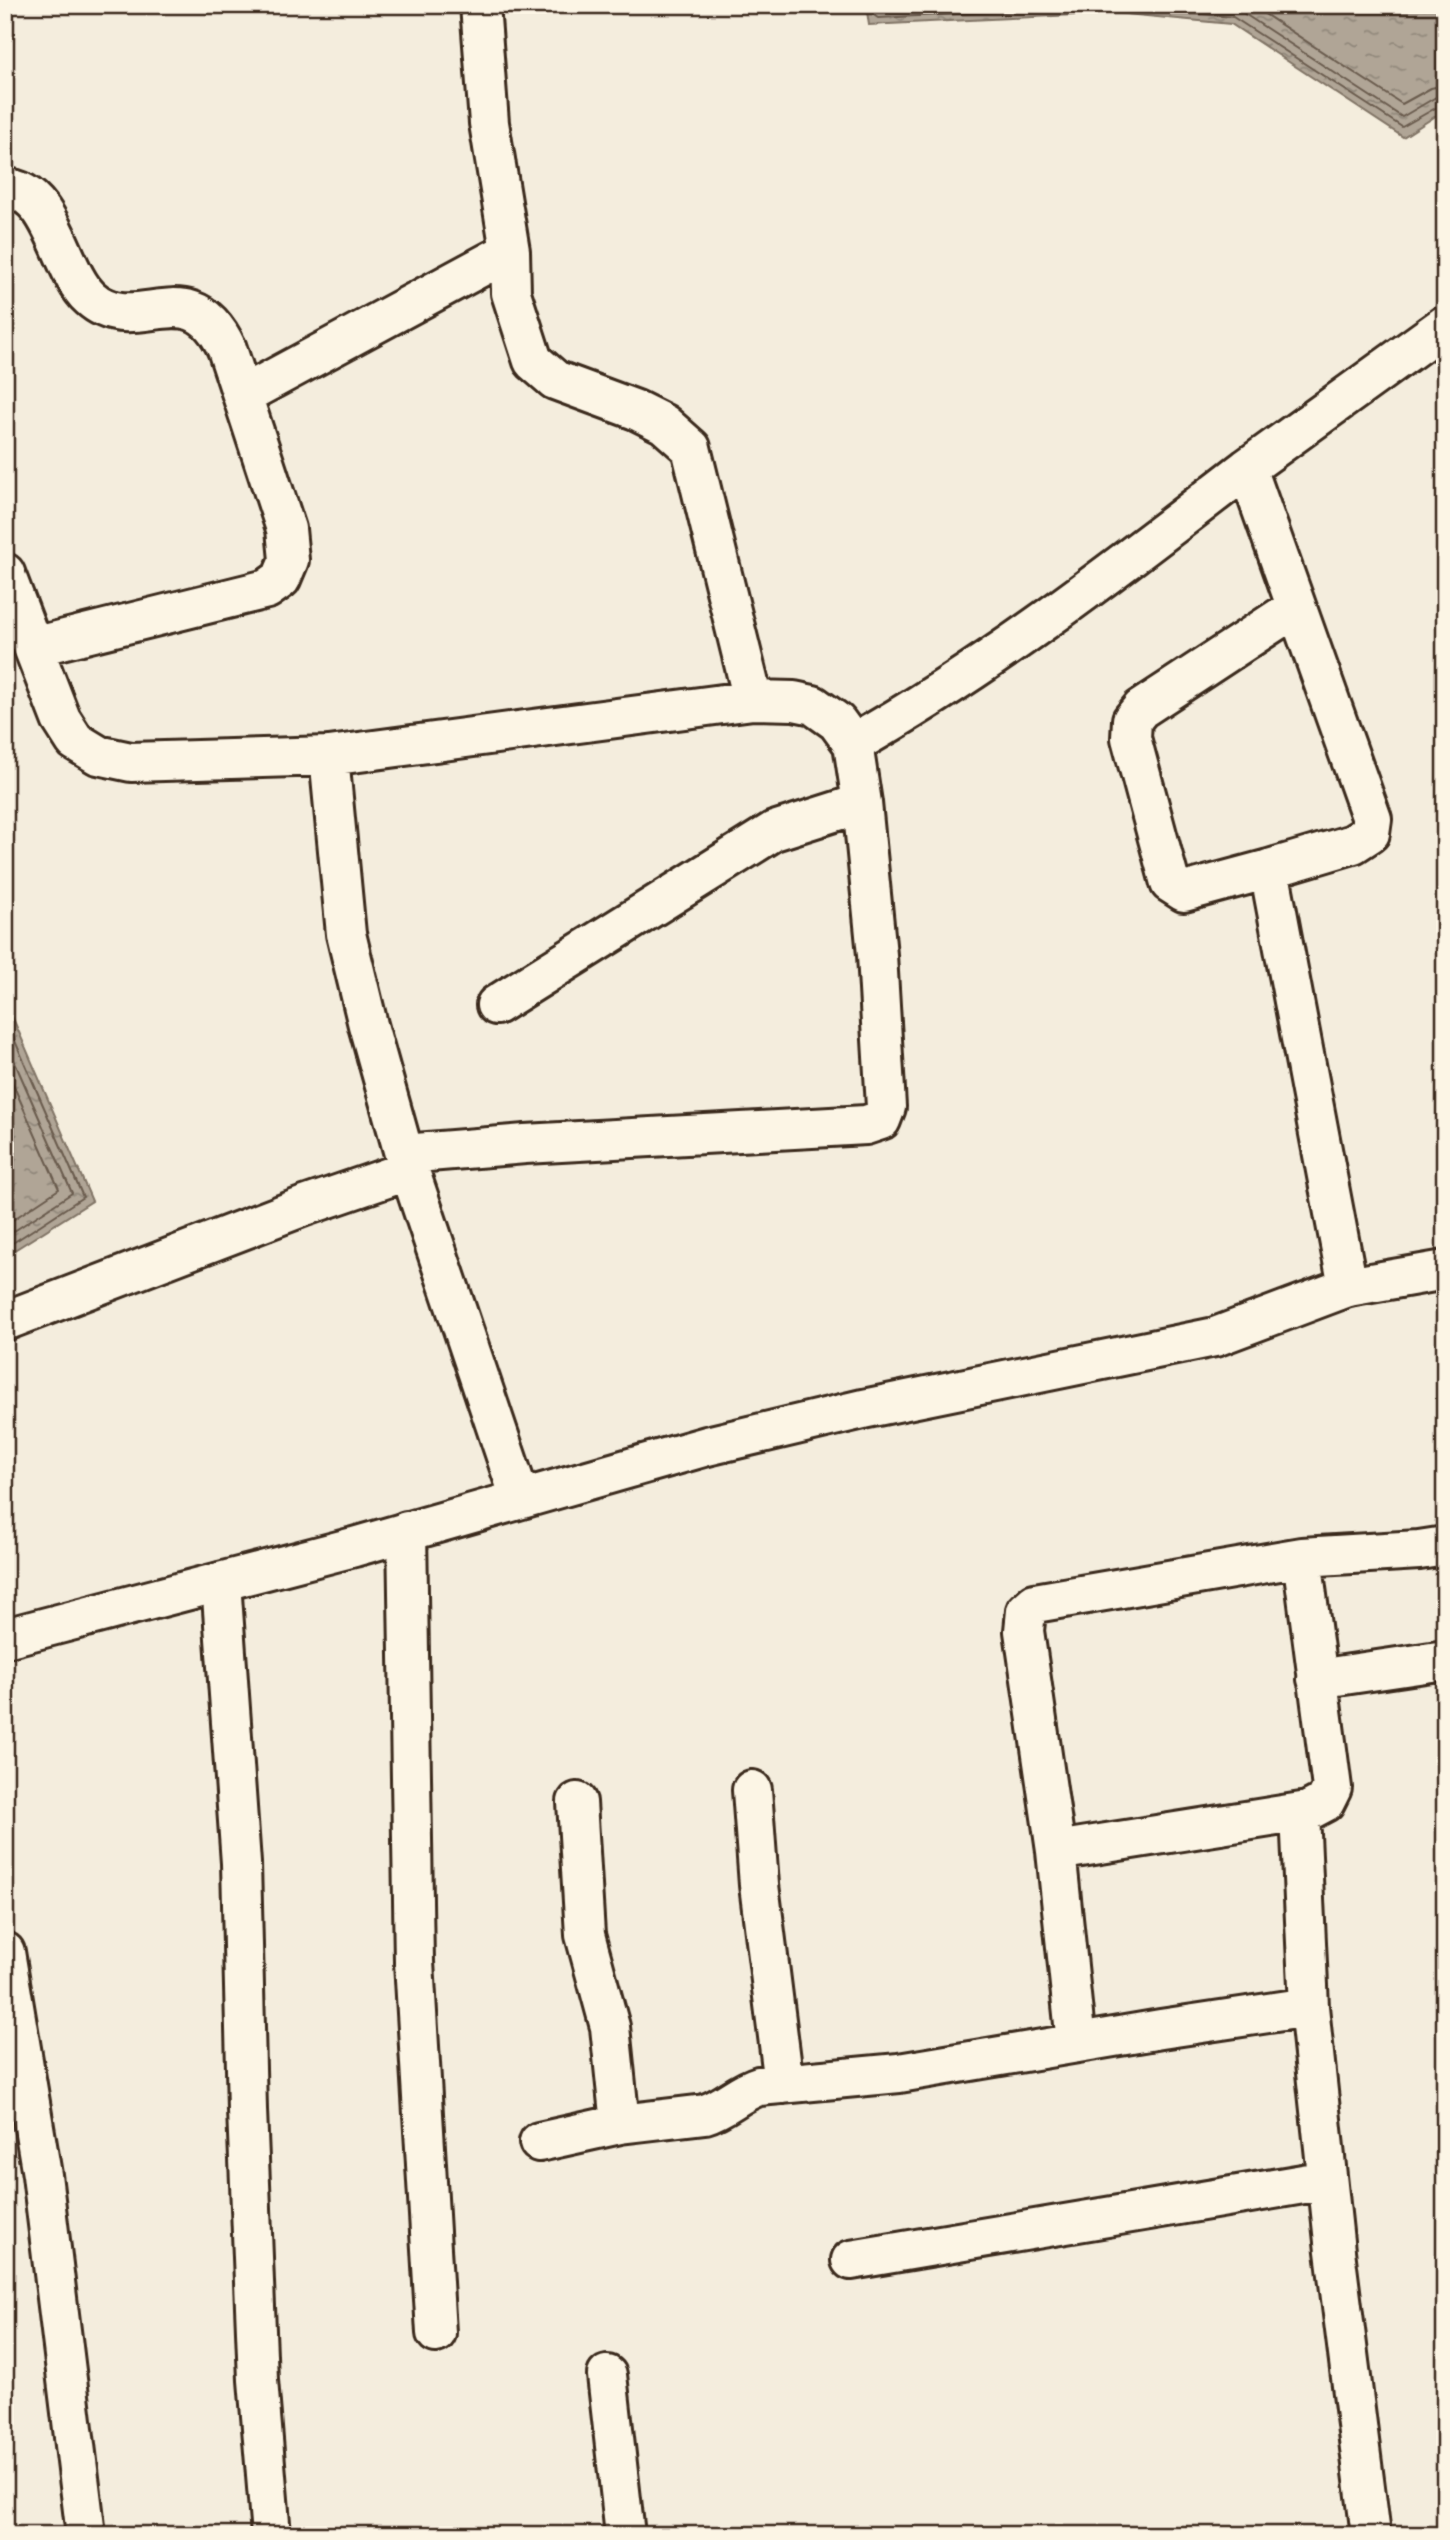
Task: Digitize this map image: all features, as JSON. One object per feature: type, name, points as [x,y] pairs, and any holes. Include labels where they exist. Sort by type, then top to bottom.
[{"type":"street","points":[[480,5],[489,123],[510,251],[511,293],[533,361],[555,380],[636,410],[664,424],[691,448],[753,700]]},
{"type":"street","points":[[5,188],[15,188],[31,198],[42,212],[88,297],[103,308],[119,314],[173,307],[192,310],[219,331],[243,395],[286,528],[289,560],[281,579],[267,589],[33,647]]},
{"type":"street","points":[[243,395],[510,251]]},
{"type":"street","points":[[853,744],[909,712],[1071,603],[1247,468],[1445,325]]},
{"type":"street","points":[[1247,468],[1372,819],[1370,833],[1353,844],[1184,892],[1170,883],[1131,738],[1132,720],[1141,709],[1295,608]]},
{"type":"street","points":[[5,573],[61,719],[75,741],[98,755],[131,762],[329,756],[753,700],[793,701],[813,705],[837,722],[853,744],[862,803],[877,955],[886,1107],[881,1120],[866,1125],[525,1144],[407,1162],[302,1206],[5,1321]]},
{"type":"street","points":[[329,756],[346,934],[368,1026],[407,1162],[520,1498]]},
{"type":"street","points":[[496,1004],[774,831],[862,803]]},
{"type":"street","points":[[1269,869],[1348,1287]]},
{"type":"street","points":[[5,1639],[407,1531],[707,1446],[837,1415],[1215,1337],[1348,1287],[1445,1270]]},
{"type":"street","points":[[407,1531],[414,1962],[436,2333]]},
{"type":"street","points":[[1076,2043],[1056,1851],[1024,1631],[1026,1611],[1035,1603],[1302,1557],[1445,1546]]},
{"type":"street","points":[[1056,1851],[1300,1813],[1325,1802],[1332,1788],[1302,1557]]},
{"type":"street","points":[[221,1582],[241,1863],[247,2110],[258,2380],[271,2535]]},
{"type":"street","points":[[1317,1679],[1445,1660]]},
{"type":"street","points":[[752,1790],[759,1885],[785,2084]]},
{"type":"street","points":[[577,1802],[585,1935],[610,2027],[620,2124]]},
{"type":"street","points":[[1300,1813],[1309,2007],[1327,2180],[1371,2535]]},
{"type":"street","points":[[5,1952],[42,2175],[86,2535]]},
{"type":"street","points":[[540,2142],[620,2124],[705,2114],[718,2110],[745,2090],[899,2073],[1309,2007]]},
{"type":"street","points":[[851,2260],[1327,2180]]},
{"type":"street","points":[[607,2375],[625,2535]]},
{"type":"water","points":[[866,5],[1445,5],[1445,110],[1403,137],[1231,24],[1115,13],[869,25]]},
{"type":"water","points":[[5,1000],[92,1201],[5,1256]]}]
